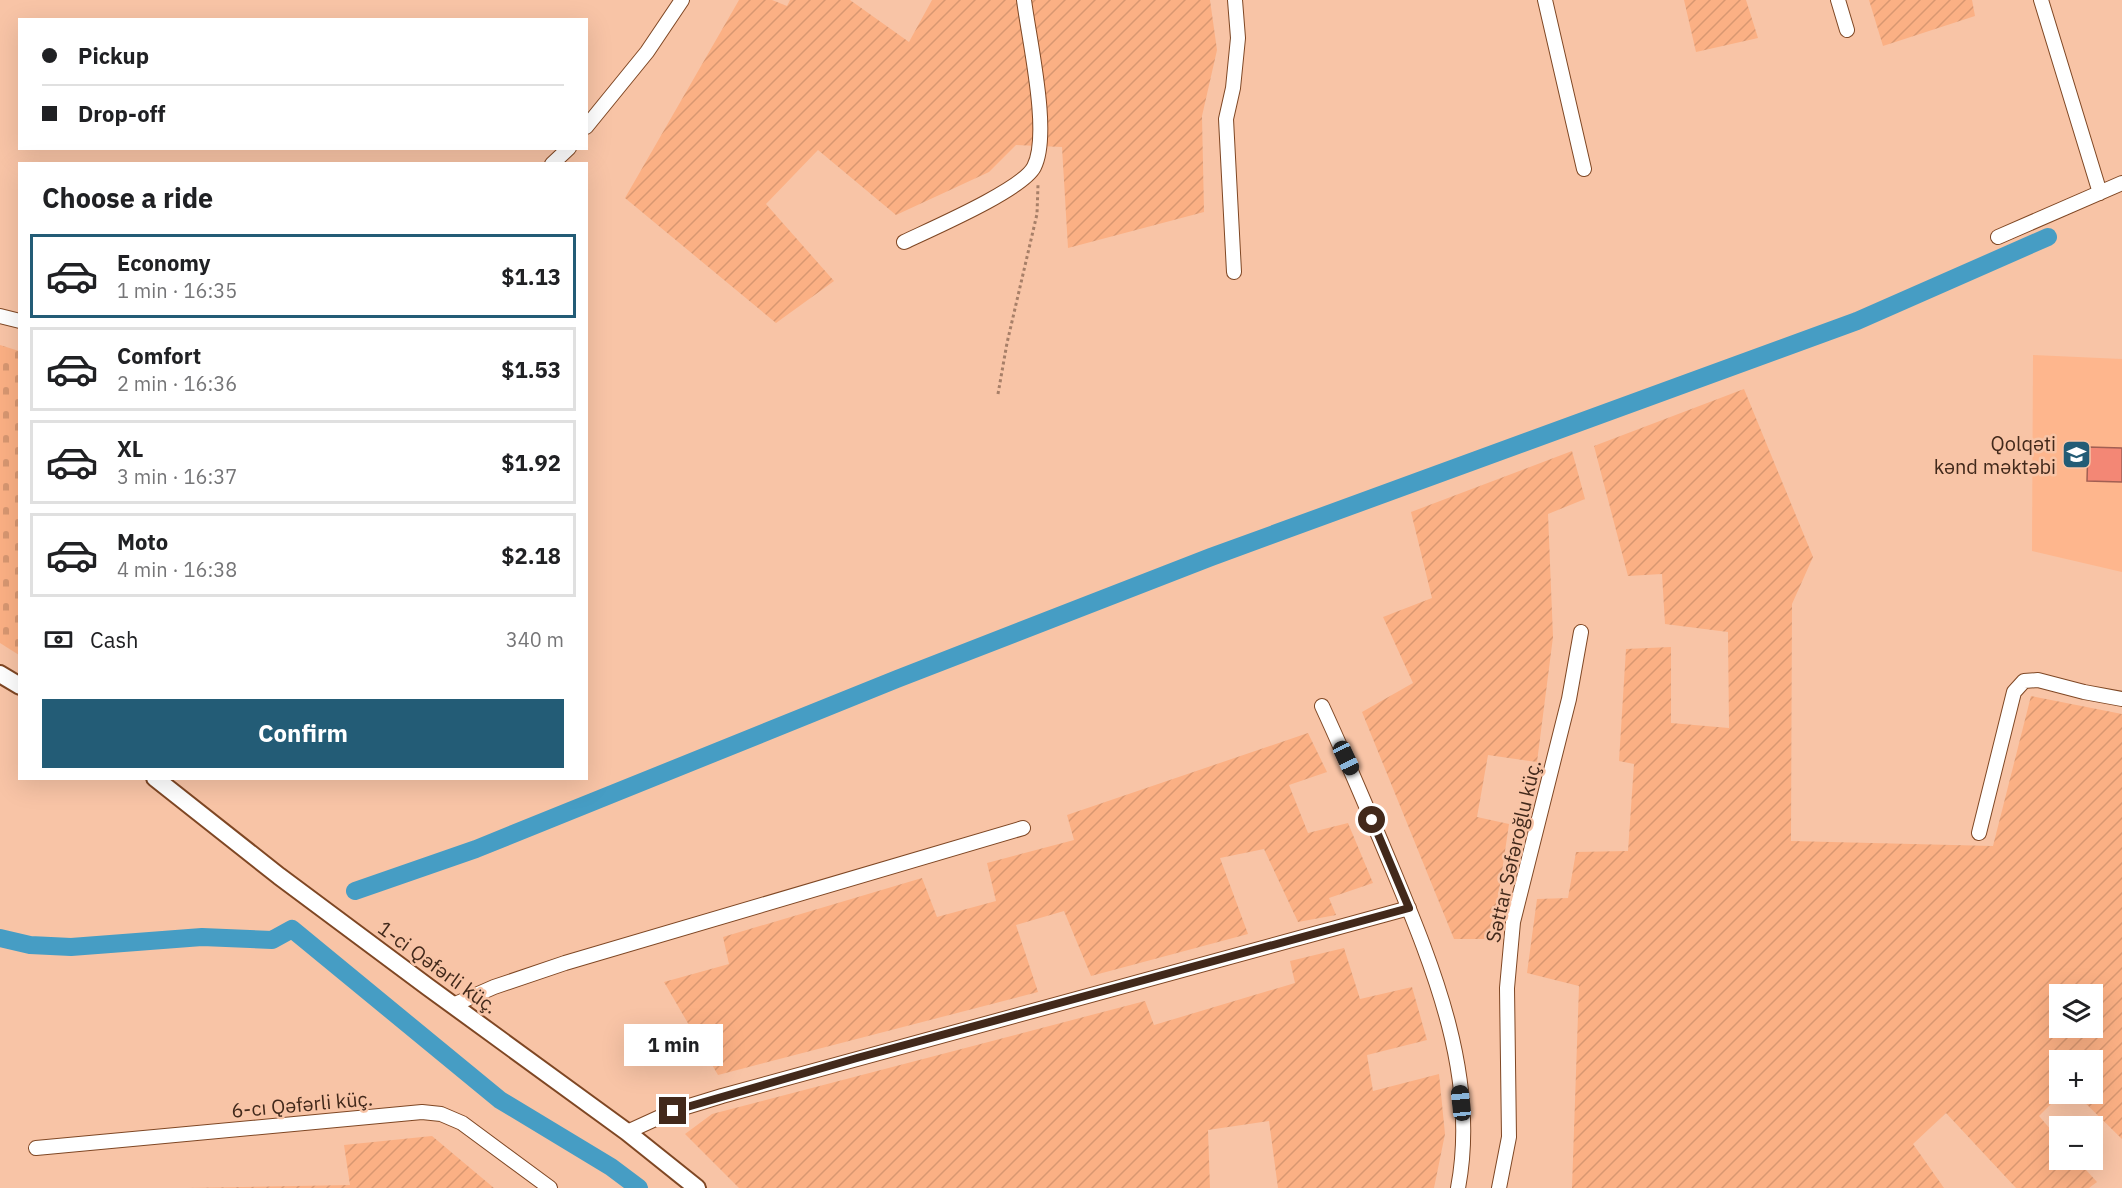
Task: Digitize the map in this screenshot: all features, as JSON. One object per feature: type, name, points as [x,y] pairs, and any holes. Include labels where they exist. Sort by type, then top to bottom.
[{"type":"street","points":[[588,125],[647,52],[682,0]]},
{"type":"street","points":[[904,242],[1013,188],[1034,169],[1040,149],[1041,120],[1024,0]]},
{"type":"street","points":[[1234,272],[1226,120],[1233,88],[1238,38],[1236,0]]},
{"type":"street","points":[[1545,0],[1584,170]]},
{"type":"street","points":[[1838,0],[1847,30]]},
{"type":"street","points":[[2041,0],[2100,193]]},
{"type":"street","points":[[554,162],[567,150]]},
{"type":"street","points":[[1998,237],[2122,183]]},
{"type":"street","points":[[0,315],[18,320]]},
{"type":"street","name":"Səttar Səfəroğlu küç.","points":[[1499,1188],[1509,1137],[1507,988],[1513,922],[1569,699],[1581,632]]},
{"type":"street","points":[[0,674],[18,685]]},
{"type":"street","points":[[1979,833],[2014,692],[2024,681],[2038,680],[2122,699]]},
{"type":"street","points":[[1322,706],[1409,908],[1441,993],[1456,1054],[1461,1103],[1462,1148],[1458,1188]]},
{"type":"street","name":"1-ci Qəfərli küç.","points":[[158,780],[279,876],[627,1132],[697,1188]]},
{"type":"street","points":[[453,1005],[494,987],[565,963],[1023,828]]},
{"type":"street","points":[[627,1132],[673,1111],[733,1093],[1409,908]]},
{"type":"street","name":"6-cı Qəfərli küç.","points":[[36,1148],[422,1112],[441,1114],[462,1123],[550,1188]]},
{"type":"path","points":[[998,394],[1037,214],[1038,185],[1034,169]]},
{"type":"shaded area","name":"Qolqəti kənd məktəbi","points":[[2033,355],[2122,359],[2122,572],[2032,551]]},
{"type":"green space","points":[[739,0],[772,0],[787,6],[790,0],[850,0],[909,42],[932,0],[1210,0],[1217,50],[1202,116],[1204,212],[1068,248],[1062,147],[1016,145],[989,172],[896,215],[818,150],[766,204],[834,281],[776,323],[625,198]]},
{"type":"green space","points":[[1684,0],[1746,0],[1758,38],[1696,52]]},
{"type":"green space","points":[[1869,0],[1972,0],[1975,16],[1883,46]]},
{"type":"green space","points":[[0,345],[18,351],[18,654],[0,643]]},
{"type":"green space","points":[[1744,389],[1813,557],[1792,604],[1791,841],[1993,846],[2031,696],[2122,714],[2122,1139],[2103,1120],[2103,1116],[2098,1116],[2086,1104],[2103,1104],[2103,1050],[2049,1050],[2049,1104],[2051,1104],[2039,1116],[2049,1128],[2049,1170],[2086,1170],[2097,1182],[2089,1188],[2016,1188],[1946,1113],[1913,1144],[1944,1188],[1572,1188],[1579,986],[1527,973],[1537,899],[1568,898],[1576,852],[1628,851],[1634,764],[1619,761],[1626,649],[1671,647],[1671,723],[1729,728],[1728,632],[1665,624],[1662,574],[1628,576],[1594,446]]},
{"type":"green space","points":[[1572,451],[1585,499],[1548,514],[1553,637],[1537,762],[1488,755],[1477,817],[1509,824],[1492,939],[1454,939],[1362,712],[1413,683],[1383,617],[1432,598],[1411,512]]},
{"type":"green space","points":[[1308,733],[1327,772],[1289,785],[1308,833],[1348,823],[1373,883],[1329,898],[1336,915],[1298,922],[1264,849],[1220,858],[1248,934],[1091,976],[1064,911],[1016,925],[1038,992],[718,1075],[664,982],[729,964],[723,937],[922,878],[937,917],[996,901],[987,863],[1074,840],[1067,815]]},
{"type":"green space","points":[[1344,948],[1360,999],[1412,987],[1427,1040],[1367,1055],[1373,1091],[1439,1074],[1445,1134],[1434,1188],[1278,1188],[1269,1121],[1208,1130],[1210,1188],[739,1188],[685,1134],[712,1114],[1145,1001],[1154,1025],[1295,983],[1290,961]]},
{"type":"green space","points":[[432,1136],[494,1188],[186,1188],[350,1185],[344,1145]]},
{"type":"building","points":[[2088,447],[2122,448],[2122,482],[2087,481]]},
{"type":"waterway","points":[[355,891],[476,849],[897,679],[1211,557],[1857,321],[2048,237]]},
{"type":"waterway","points":[[0,938],[30,945],[71,947],[202,937],[272,940],[292,929],[500,1100],[611,1167],[639,1188]]},
{"type":"place","name":"Qolqəti kənd məktəbi","points":[[2077,455]]},
{"type":"route","points":[[673,1111],[857,1058],[1409,908],[1372,820]]}]
